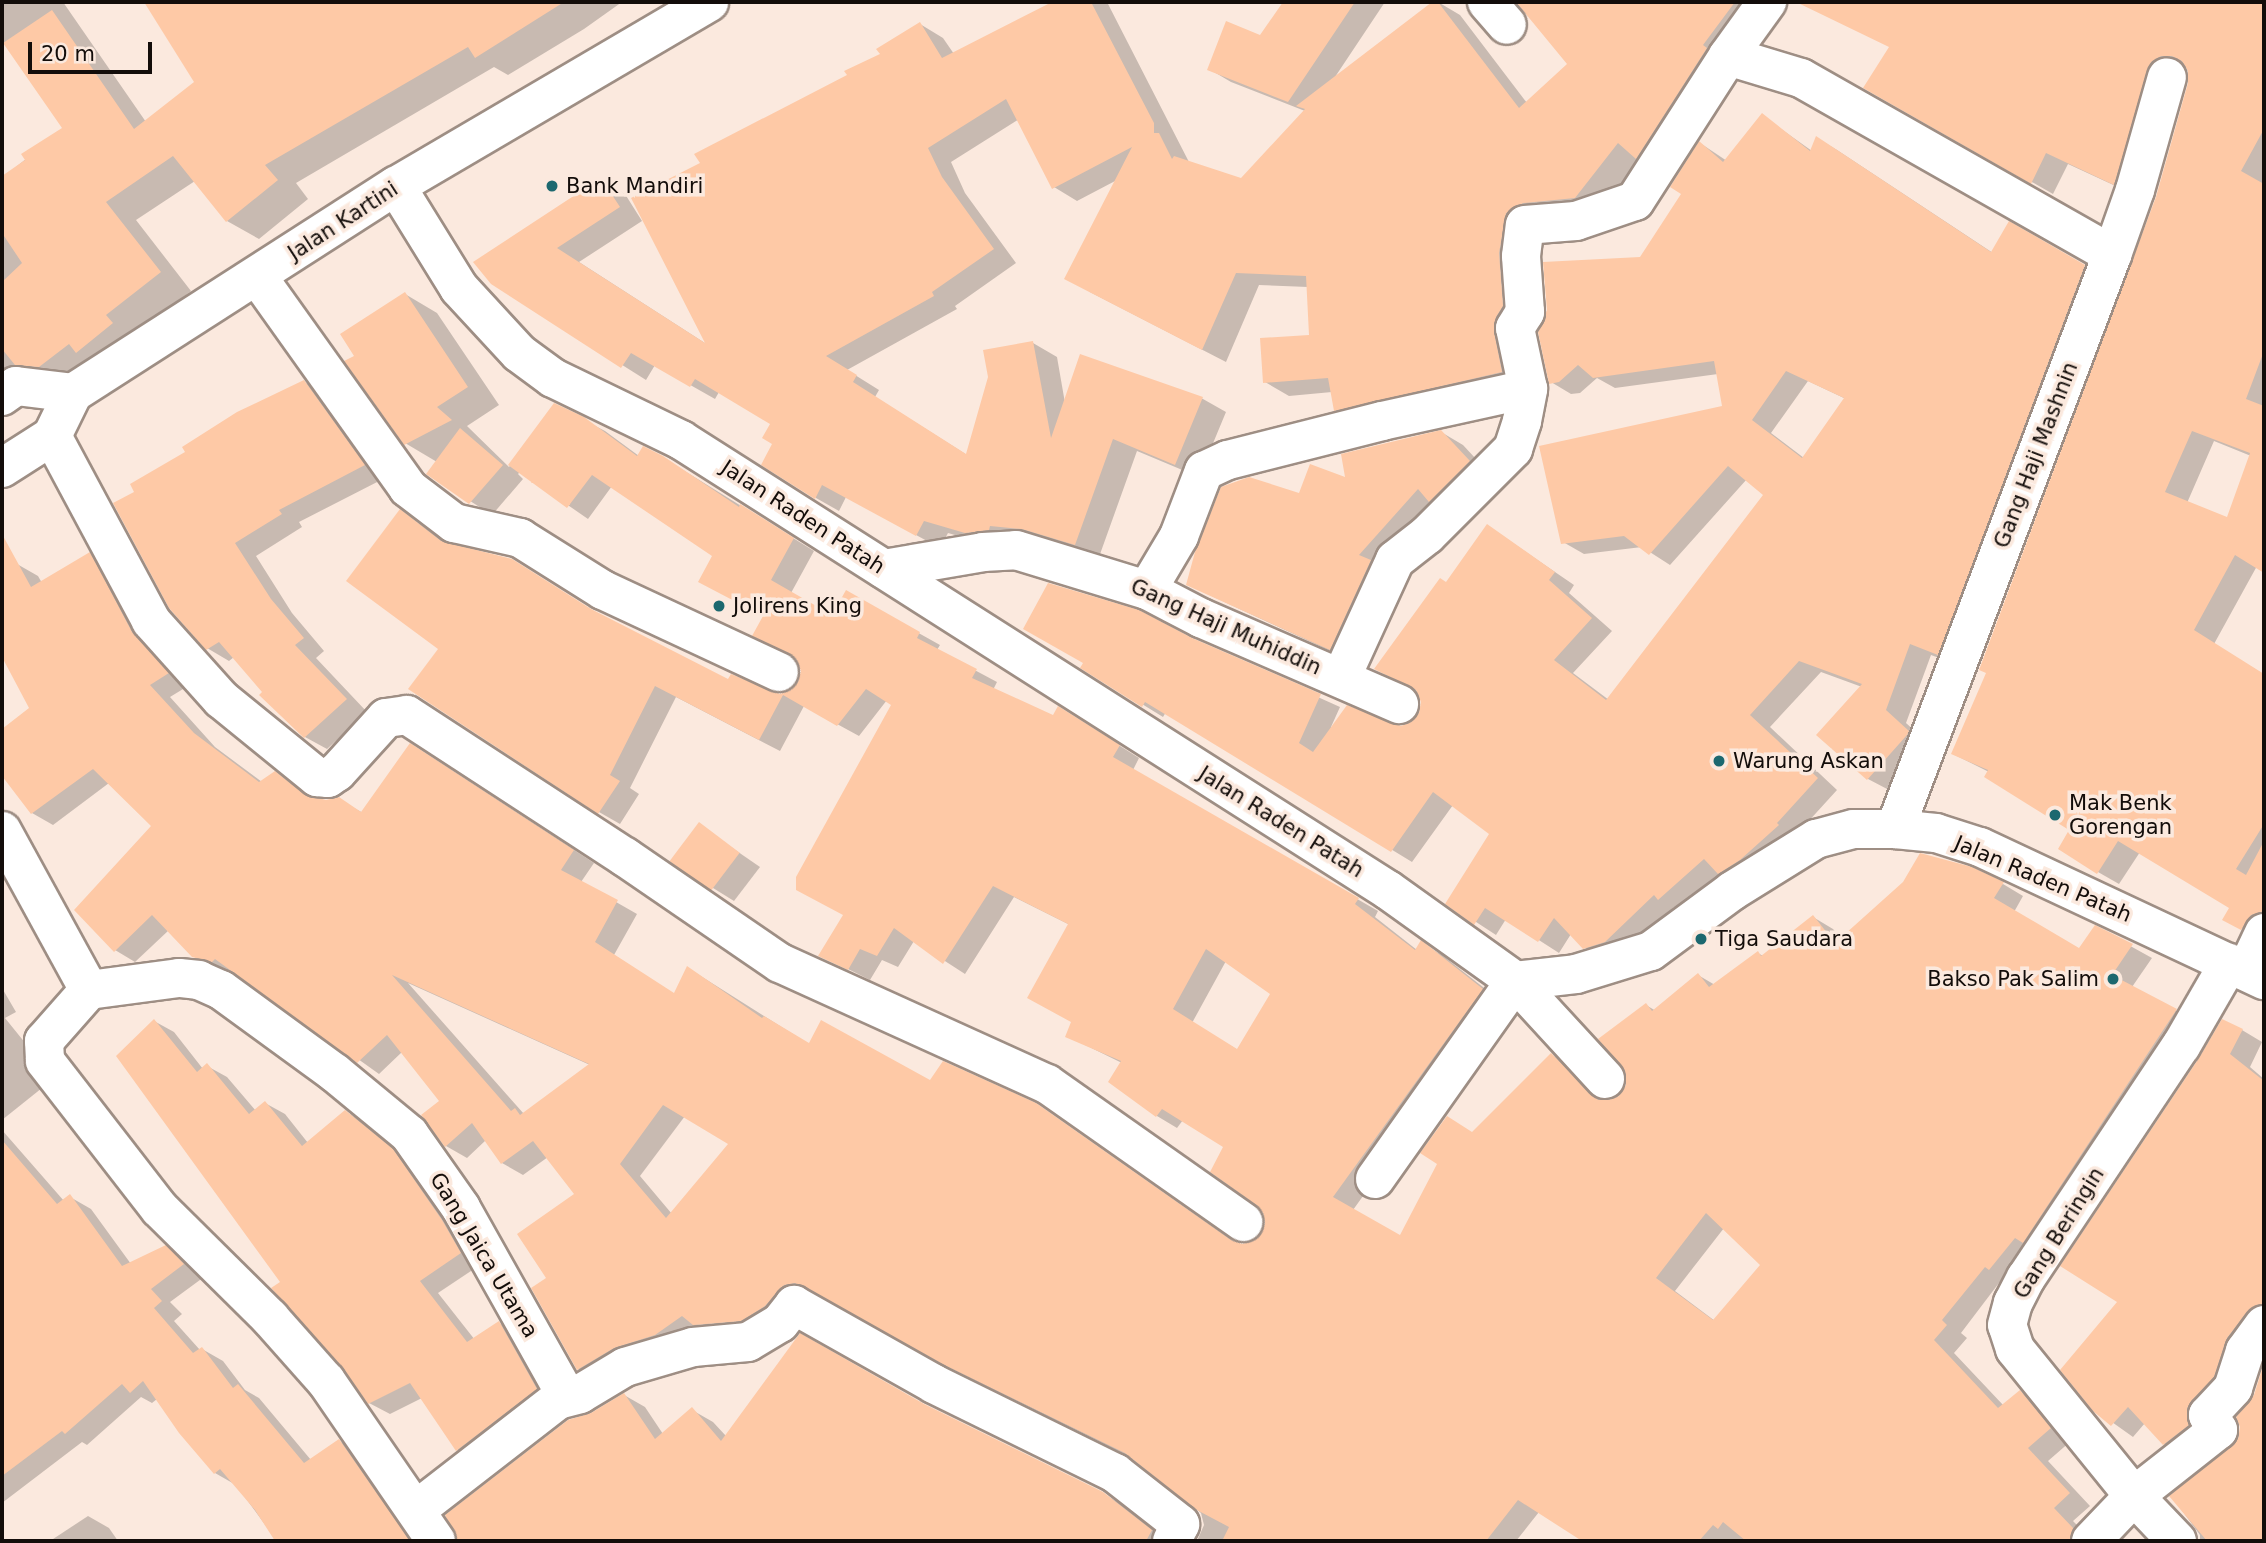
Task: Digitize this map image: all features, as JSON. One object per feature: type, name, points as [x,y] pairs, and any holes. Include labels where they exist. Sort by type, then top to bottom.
[{"type":"main road","name":"Jalan Kartini","points":[[73,393],[397,186],[709,2]]},
{"type":"main road","points":[[1341,678],[1395,560],[1427,535],[1513,449],[1528,389],[1515,328],[1525,312],[1521,256],[1525,225],[1576,221],[1635,201],[1728,56],[1768,2]]},
{"type":"main road","points":[[1728,56],[1801,78],[2112,255]]},
{"type":"main road","name":"Gang Haji Mashnin","points":[[1895,829],[2112,255],[2135,190],[2167,77]]},
{"type":"main road","name":"Jalan Raden Patah","points":[[397,186],[459,288],[519,353],[553,378],[681,440],[1388,890],[1515,981],[1577,974],[1651,951],[1732,891],[1816,839],[1854,829],[1936,833],[1980,847],[2246,971]]},
{"type":"main road","points":[[257,276],[408,488],[454,523],[520,538],[603,590],[779,672]]},
{"type":"main road","points":[[2,396],[16,386],[73,393],[52,436],[2,468]]},
{"type":"main road","points":[[1147,590],[1179,536],[1204,471],[1228,460],[1382,421],[1528,389]]},
{"type":"main road","points":[[52,436],[151,621],[220,699],[317,777],[328,778],[337,772],[386,718],[407,715],[625,857],[780,963],[1047,1084],[1243,1222]]},
{"type":"main road","name":"Gang Haji Muhiddin","points":[[884,569],[983,552],[1016,550],[1147,590],[1201,618],[1399,704]]},
{"type":"main road","points":[[2,831],[89,990],[44,1041],[45,1061],[160,1209],[270,1318],[326,1381],[426,1526],[558,1400],[580,1394],[625,1367],[693,1347],[748,1342],[780,1322],[794,1305],[934,1384],[1115,1473],[1180,1524],[1172,1541]]},
{"type":"main road","name":"Gang Beringin","points":[[2177,1541],[2134,1496],[2015,1349],[2007,1325],[2026,1278],[2181,1046],[2246,971],[2264,933]]},
{"type":"main road","name":"Gang Jaica Utama","points":[[89,990],[179,978],[200,980],[221,990],[324,1065],[409,1134],[461,1208],[550,1366],[563,1390],[558,1400]]},
{"type":"main road","points":[[1375,1179],[1515,981],[1605,1079]]},
{"type":"main road","points":[[2091,1541],[2134,1496],[2218,1430],[2208,1415],[2232,1388],[2245,1351],[2264,1325]]},
{"type":"building","points":[[144,2],[564,2],[475,58],[468,47],[265,165],[278,180],[226,222],[173,156],[106,202],[161,272],[106,315],[113,323],[76,353],[69,344],[39,367],[15,365],[2,349],[2,282],[22,263],[2,233],[2,176],[25,160],[21,154],[62,128],[3,43],[52,10],[134,129],[194,82]]},
{"type":"building","points":[[1052,2],[1091,2],[1154,123],[1154,133],[1159,133],[1172,159],[1174,156],[1241,178],[1305,109],[1296,106],[1432,2],[1438,2],[1519,108],[1567,64],[1516,2],[1735,2],[1703,45],[1707,48],[1636,159],[1618,143],[1575,198],[1523,203],[1506,213],[1499,253],[1503,306],[1496,317],[1494,332],[1502,372],[1334,411],[1328,378],[1263,383],[1260,338],[1309,335],[1306,276],[1236,273],[1202,350],[1064,279],[1132,147],[1052,189],[1006,99],[928,148],[942,177],[994,249],[932,292],[934,296],[826,356],[857,375],[853,382],[966,454],[988,377],[983,350],[1033,341],[1051,438],[1080,354],[1203,397],[1175,465],[1113,439],[1075,545],[1022,529],[990,526],[989,530],[965,533],[924,521],[916,536],[822,485],[815,499],[761,465],[772,444],[762,438],[770,424],[695,379],[690,387],[631,353],[621,368],[491,284],[473,262],[601,178],[620,207],[557,248],[705,343],[631,198],[700,163],[694,154],[847,75],[844,71],[880,54],[876,49],[920,22],[942,58]]},
{"type":"building","points":[[1283,2],[1355,2],[1288,102],[1207,70],[1226,21],[1260,35]]},
{"type":"building","points":[[1796,2],[2264,2],[2264,129],[2241,171],[2264,184],[2264,351],[2246,399],[2264,406],[2264,573],[2235,555],[2194,630],[2264,674],[2264,824],[2236,869],[2246,875],[2264,841],[2264,911],[2251,915],[2241,930],[2222,920],[2229,908],[2118,841],[2097,874],[2058,849],[2069,830],[1984,777],[1988,770],[1951,754],[1986,673],[1979,670],[2156,197],[2188,83],[2188,71],[2182,61],[2172,56],[2161,56],[2151,62],[2114,185],[2046,153],[2031,184],[1863,88],[1889,47]],"holes":[[[2192,431],[2250,453],[2227,517],[2165,492]]]},
{"type":"building","points":[[1762,113],[1810,151],[1816,136],[1991,252],[2009,221],[2085,265],[1938,655],[1910,644],[1886,710],[1909,731],[1867,780],[1816,735],[1862,684],[1799,661],[1750,715],[1818,778],[1777,823],[1779,825],[1740,860],[1718,874],[1704,859],[1658,900],[1654,895],[1605,942],[1583,949],[1554,918],[1538,942],[1485,908],[1474,925],[1445,904],[1489,834],[1433,792],[1391,852],[1145,702],[1142,707],[1080,668],[1083,663],[1023,629],[1048,583],[1139,610],[1192,638],[1321,694],[1299,743],[1313,752],[1347,705],[1401,726],[1411,722],[1419,713],[1421,702],[1416,690],[1374,669],[1440,578],[1446,582],[1487,524],[1555,572],[1549,580],[1592,618],[1554,660],[1606,700],[1763,495],[1728,466],[1649,555],[1624,536],[1561,544],[1539,446],[1722,406],[1714,361],[1593,378],[1578,365],[1559,382],[1549,384],[1538,332],[1547,310],[1543,262],[1640,257],[1681,194],[1670,187],[1699,141],[1723,162]],"holes":[[[1786,371],[1844,398],[1802,458],[1752,420]]]},
{"type":"building","points":[[405,292],[468,387],[437,407],[452,420],[404,445],[344,361],[354,356],[340,334]]},
{"type":"building","points":[[304,380],[365,465],[279,510],[282,514],[235,543],[271,599],[304,638],[295,645],[347,699],[304,738],[259,695],[262,692],[219,642],[206,650],[169,608],[113,503],[134,492],[130,484],[185,452],[182,447],[237,412]]},
{"type":"building","points":[[554,403],[584,417],[637,456],[643,446],[663,456],[739,507],[740,504],[794,538],[771,580],[832,615],[846,590],[920,632],[917,638],[977,669],[972,678],[1053,715],[1058,706],[1120,745],[1113,757],[1359,898],[1355,904],[1415,950],[1421,940],[1483,989],[1333,1197],[1400,1235],[1437,1164],[1420,1153],[1447,1116],[1472,1132],[1551,1053],[1598,1100],[1619,1096],[1626,1085],[1626,1074],[1598,1039],[1646,1003],[1652,1011],[1698,973],[1709,987],[1758,951],[1761,956],[1813,915],[1835,943],[1903,882],[1920,853],[1972,867],[2004,882],[1994,898],[2079,948],[2095,925],[2133,944],[2112,975],[2177,1009],[2023,1243],[2015,1238],[1989,1270],[1985,1267],[1942,1320],[1947,1325],[1934,1340],[1998,1408],[2020,1390],[2051,1428],[2028,1448],[2070,1493],[2054,1508],[2074,1529],[2070,1541],[1746,1541],[1723,1522],[1718,1529],[1713,1525],[1699,1541],[1582,1541],[1518,1500],[1486,1541],[1222,1541],[1229,1527],[1195,1509],[1125,1453],[944,1365],[795,1283],[784,1285],[765,1306],[741,1321],[693,1325],[682,1316],[655,1335],[614,1348],[577,1370],[531,1288],[546,1278],[517,1234],[574,1194],[533,1141],[501,1164],[472,1123],[445,1147],[421,1115],[439,1101],[387,1035],[357,1063],[215,959],[212,962],[192,957],[152,915],[114,952],[74,910],[151,826],[93,769],[31,814],[2,776],[2,729],[29,708],[2,657],[2,534],[31,587],[90,552],[132,632],[169,673],[150,685],[194,733],[259,782],[275,771],[304,794],[326,800],[339,797],[361,812],[410,743],[574,850],[561,870],[618,900],[595,942],[674,993],[687,966],[762,1018],[764,1016],[809,1043],[821,1020],[930,1080],[943,1061],[1036,1103],[1231,1240],[1242,1244],[1253,1241],[1261,1234],[1265,1223],[1263,1213],[1256,1205],[1210,1172],[1223,1147],[1162,1109],[1156,1117],[1108,1082],[1121,1061],[1065,1037],[1071,1022],[1027,998],[1068,924],[993,886],[943,964],[894,928],[877,956],[860,949],[848,970],[818,956],[843,915],[796,890],[796,877],[891,705],[866,689],[837,726],[783,695],[759,740],[655,686],[610,775],[620,781],[598,814],[408,689],[438,649],[346,581],[400,509],[441,541],[512,559],[591,609],[728,679],[731,674],[780,694],[791,690],[798,682],[801,671],[796,659],[752,636],[763,616],[698,582],[712,556],[592,475],[567,508],[508,465]],"holes":[[[1206,949],[1270,994],[1237,1049],[1173,1009]],[[392,975],[589,1064],[520,1115],[515,1108],[511,1111]],[[663,1105],[728,1144],[666,1218],[620,1164]],[[1706,1213],[1760,1265],[1713,1320],[1656,1278]]]},
{"type":"building","points":[[460,428],[503,465],[469,504],[426,474]]},
{"type":"building","points":[[1441,430],[1470,461],[1429,502],[1418,489],[1359,555],[1371,560],[1330,650],[1186,585],[1195,552],[1221,487],[1249,477],[1299,493],[1310,464],[1345,477],[1341,454]]},
{"type":"building","points":[[699,822],[740,853],[710,892],[670,861]]},
{"type":"building","points":[[154,1019],[197,1072],[207,1063],[249,1114],[265,1101],[302,1146],[345,1110],[393,1149],[442,1220],[461,1253],[420,1281],[467,1342],[499,1321],[537,1389],[456,1451],[410,1383],[368,1404],[342,1367],[271,1288],[280,1282],[116,1056]]},
{"type":"building","points":[[2222,1019],[2243,1029],[2230,1054],[2264,1081],[2264,1303],[2247,1312],[2227,1338],[2214,1377],[2187,1408],[2189,1425],[2163,1445],[2128,1407],[2111,1426],[2093,1411],[2060,1370],[2117,1302],[2060,1266],[2199,1058]]},
{"type":"building","points":[[2,1140],[57,1204],[70,1194],[122,1266],[166,1245],[184,1264],[151,1289],[162,1301],[154,1308],[193,1353],[202,1347],[233,1388],[238,1384],[304,1463],[339,1439],[410,1541],[275,1541],[255,1510],[220,1469],[214,1474],[179,1433],[143,1381],[130,1393],[122,1384],[65,1434],[62,1431],[2,1476]]},
{"type":"building","points":[[800,1333],[924,1404],[1103,1492],[1152,1530],[1146,1541],[458,1541],[445,1515],[568,1420],[591,1413],[624,1393],[655,1439],[692,1407],[721,1441]]},
{"type":"building","points":[[2264,1363],[2264,1541],[2207,1541],[2169,1496],[2238,1439],[2240,1427],[2236,1417],[2254,1395]]},
{"type":"place","name":"Bank Mandiri","points":[[552,186]]},
{"type":"place","name":"Jolirens King","points":[[719,606]]},
{"type":"place","name":"Warung Askan","points":[[1719,761]]},
{"type":"place","name":"Mak Benk Gorengan","points":[[2055,815]]},
{"type":"place","name":"Tiga Saudara","points":[[1701,939]]},
{"type":"place","name":"Bakso Pak Salim","points":[[2113,979]]}]
